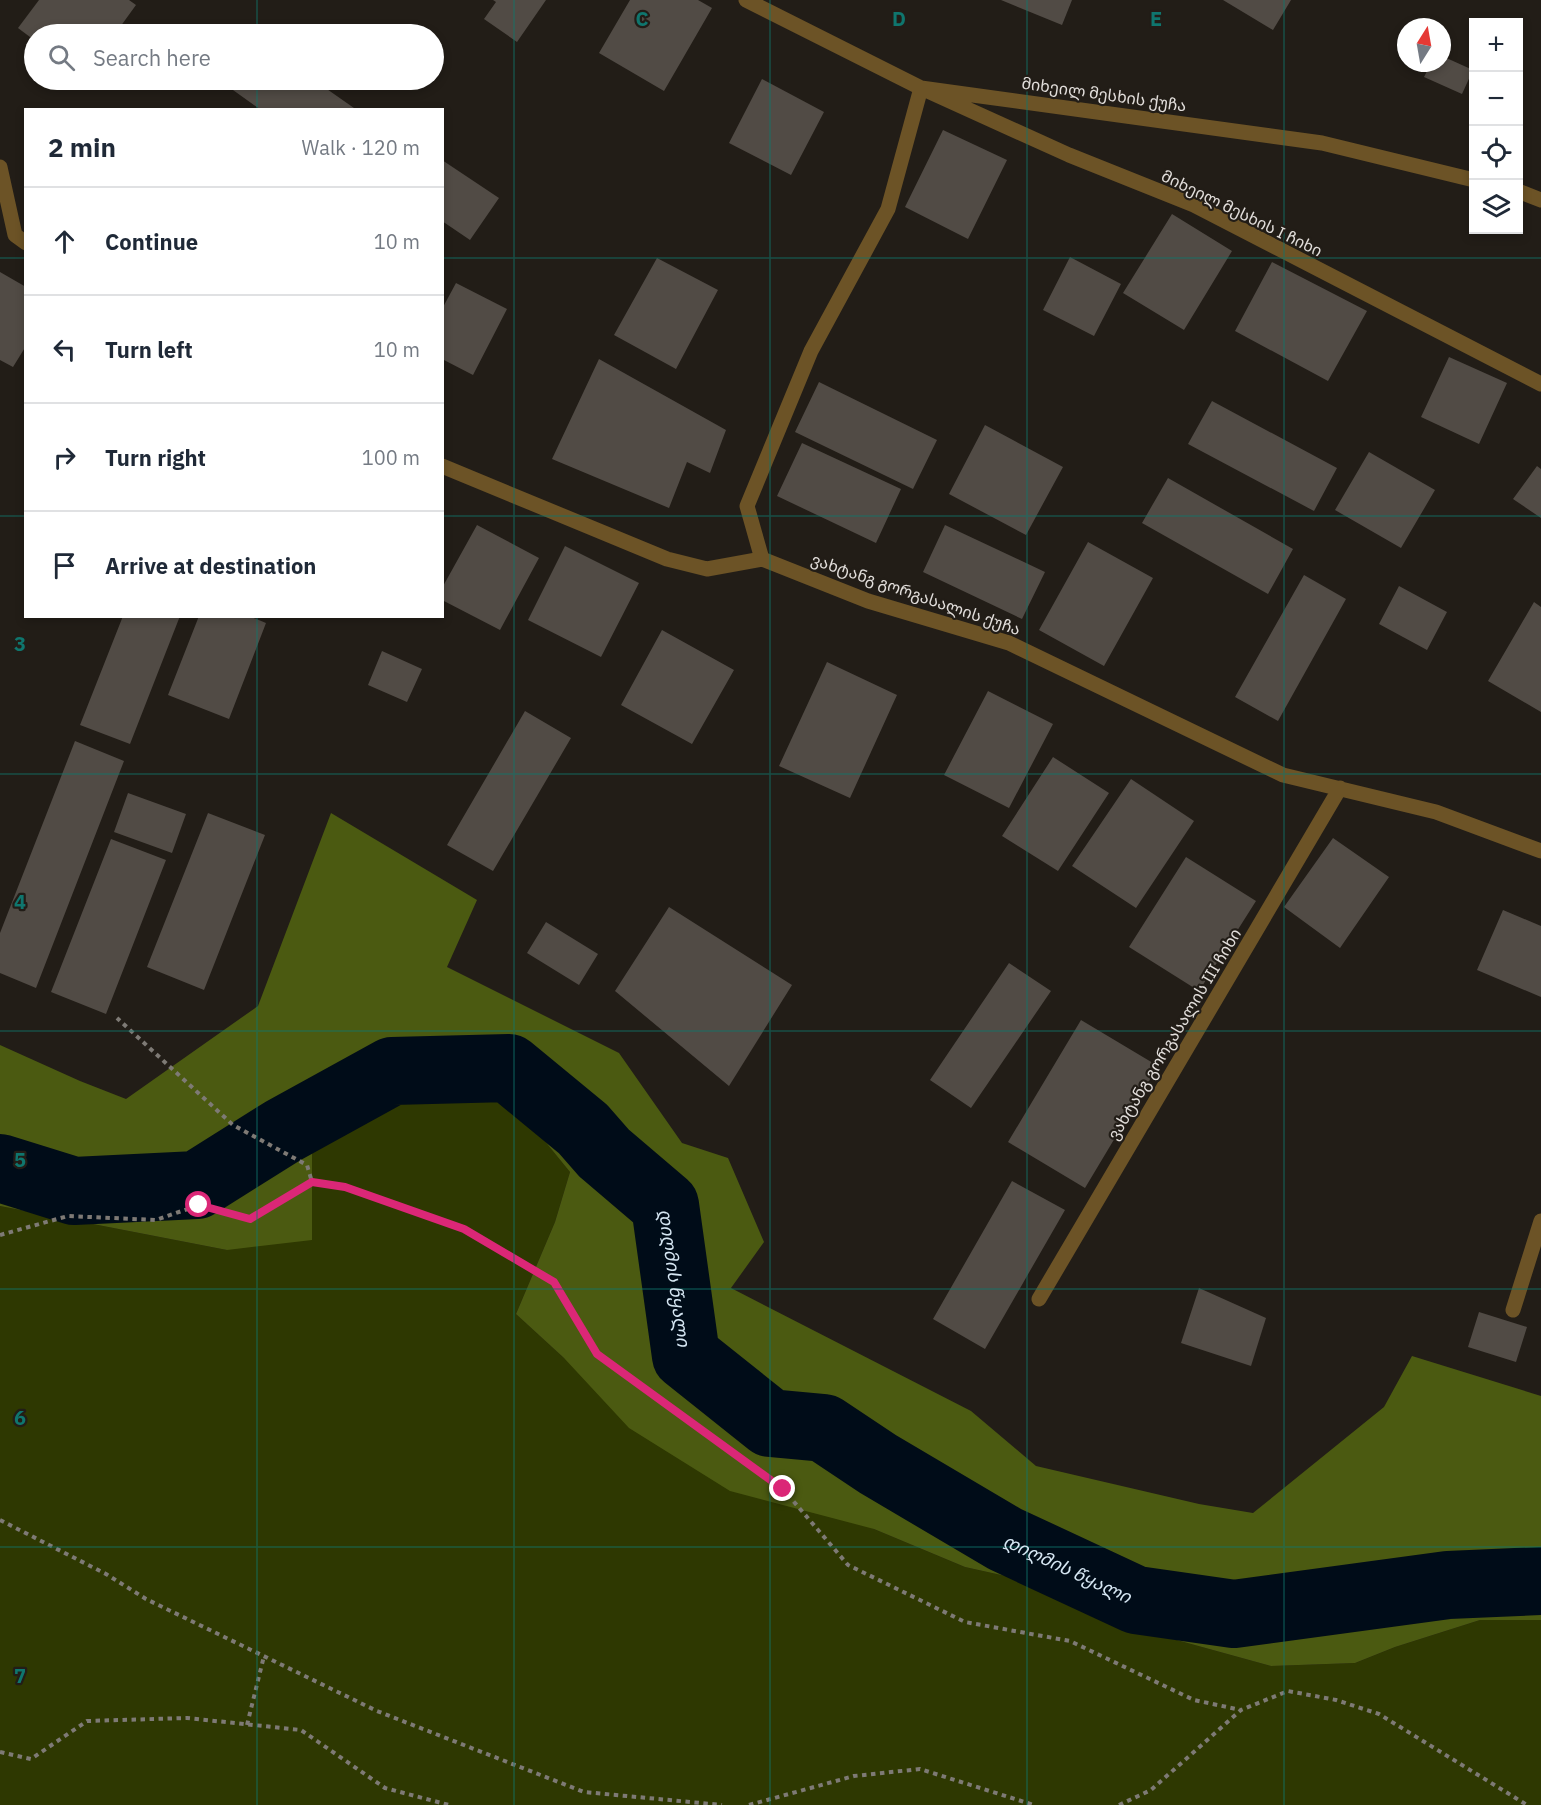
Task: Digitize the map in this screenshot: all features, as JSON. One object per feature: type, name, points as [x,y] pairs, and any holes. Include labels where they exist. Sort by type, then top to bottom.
[{"type":"street","name":"მიხეილ მესხის ქუჩა","points":[[746,0],[921,88],[1322,143],[1469,179]]},
{"type":"street","name":"მიხეილ მესხის I ჩიხი","points":[[921,88],[1069,155],[1194,206],[1541,384]]},
{"type":"street","points":[[444,467],[668,559],[707,569],[762,559],[747,506],[811,351],[888,209],[921,88]]},
{"type":"street","points":[[0,171],[15,235],[24,242]]},
{"type":"street","points":[[1523,193],[1541,200]]},
{"type":"street","name":"ვახტანგ გორგასალის ქუჩა","points":[[762,559],[868,601],[1010,643],[1283,775],[1436,812],[1541,851]]},
{"type":"street","name":"ვახტანგ გორგასალის III ჩიხი","points":[[1039,1299],[1340,788]]},
{"type":"street","points":[[1514,1310],[1541,1221]]},
{"type":"path","points":[[117,1018],[233,1125],[307,1165],[312,1182]]},
{"type":"path","points":[[0,1235],[68,1216],[156,1220],[199,1205],[250,1219],[312,1182],[345,1187],[464,1229],[554,1282],[597,1354],[783,1489],[848,1565],[965,1622],[1070,1641],[1194,1700],[1241,1710]]},
{"type":"path","points":[[0,1520],[106,1574],[146,1599],[376,1710],[584,1792],[722,1805]]},
{"type":"path","points":[[247,1725],[264,1656]]},
{"type":"path","points":[[1119,1805],[1151,1790],[1241,1710],[1288,1691],[1336,1700],[1378,1714],[1527,1805]]},
{"type":"path","points":[[0,1752],[31,1759],[87,1721],[187,1719],[301,1730],[385,1788],[449,1805]]},
{"type":"path","points":[[749,1805],[854,1776],[920,1769],[1034,1805]]},
{"type":"green space","points":[[331,813],[477,900],[447,967],[619,1053],[682,1143],[728,1158],[764,1242],[731,1288],[971,1411],[1036,1466],[1199,1504],[1253,1513],[1384,1407],[1412,1356],[1541,1396],[1541,1620],[1480,1620],[1395,1647],[1355,1663],[1271,1666],[1173,1639],[1028,1581],[965,1567],[874,1529],[730,1491],[629,1428],[564,1358],[516,1314],[555,1222],[570,1172],[509,1097],[328,1070],[276,1114],[312,1154],[312,1240],[227,1250],[0,1206],[0,1045],[126,1099],[258,1006]]},
{"type":"green space","points":[[329,1070],[510,1097],[570,1172],[555,1222],[516,1314],[564,1358],[874,1529],[965,1567],[1028,1581],[1173,1639],[1271,1666],[1355,1663],[1395,1647],[1480,1620],[1541,1620],[1541,1805],[0,1805],[0,1206],[227,1250],[312,1154],[276,1114]]},
{"type":"building","points":[[39,0],[129,0],[136,5],[122,24],[24,24],[24,32],[18,28]]},
{"type":"building","points":[[493,0],[546,0],[517,42],[484,19],[496,2]]},
{"type":"building","points":[[630,0],[698,0],[712,8],[664,91],[599,53]]},
{"type":"building","points":[[1001,0],[1072,0],[1062,25]]},
{"type":"building","points":[[1223,0],[1291,0],[1273,30]]},
{"type":"building","points":[[1451,60],[1469,68],[1469,79],[1462,94],[1424,77],[1426,72],[1451,72]]},
{"type":"building","points":[[762,79],[824,112],[791,175],[729,143]]},
{"type":"building","points":[[233,90],[328,90],[354,108],[258,108]]},
{"type":"building","points":[[943,130],[1007,160],[968,239],[905,207]]},
{"type":"building","points":[[444,161],[499,198],[470,240],[444,222]]},
{"type":"building","points":[[1172,214],[1232,251],[1184,330],[1123,293]]},
{"type":"building","points":[[1070,257],[1121,284],[1094,336],[1043,310]]},
{"type":"building","points":[[657,258],[718,290],[676,369],[614,335]]},
{"type":"building","points":[[1272,262],[1367,311],[1328,381],[1235,331]]},
{"type":"building","points":[[0,272],[24,286],[24,349],[13,367],[0,360]]},
{"type":"building","points":[[456,283],[507,309],[473,375],[444,360],[444,305]]},
{"type":"building","points":[[1449,357],[1507,383],[1479,444],[1421,417]]},
{"type":"building","points":[[599,359],[726,430],[710,473],[687,462],[669,508],[552,459]]},
{"type":"building","points":[[819,382],[937,440],[913,489],[795,432]]},
{"type":"building","points":[[1212,401],[1337,468],[1314,511],[1188,444]]},
{"type":"building","points":[[985,425],[1063,467],[1026,535],[949,494]]},
{"type":"building","points":[[802,443],[901,489],[876,543],[777,496]]},
{"type":"building","points":[[1369,452],[1435,490],[1401,548],[1335,510]]},
{"type":"building","points":[[1537,466],[1541,469],[1541,518],[1513,499]]},
{"type":"building","points":[[1168,478],[1293,549],[1268,594],[1142,523]]},
{"type":"building","points":[[477,525],[539,558],[500,630],[444,601],[444,584]]},
{"type":"building","points":[[945,525],[1045,572],[1022,619],[923,572]]},
{"type":"building","points":[[1088,542],[1153,578],[1104,666],[1039,630]]},
{"type":"building","points":[[565,546],[639,583],[601,657],[528,620]]},
{"type":"building","points":[[1304,575],[1346,599],[1278,721],[1235,697]]},
{"type":"building","points":[[1399,586],[1447,612],[1427,650],[1379,624]]},
{"type":"building","points":[[1534,602],[1541,607],[1541,712],[1488,681]]},
{"type":"building","points":[[122,618],[179,618],[130,744],[80,725]]},
{"type":"building","points":[[198,618],[254,618],[266,623],[229,719],[168,695]]},
{"type":"building","points":[[662,630],[734,670],[692,744],[621,705]]},
{"type":"building","points":[[382,651],[422,669],[407,702],[368,685]]},
{"type":"building","points":[[827,662],[897,695],[850,798],[779,766]]},
{"type":"building","points":[[988,691],[1053,724],[1009,808],[944,775]]},
{"type":"building","points":[[525,711],[571,738],[493,871],[447,845]]},
{"type":"building","points":[[75,741],[124,761],[36,988],[0,973],[0,933]]},
{"type":"building","points":[[1053,757],[1109,793],[1058,871],[1002,836]]},
{"type":"building","points":[[1131,779],[1194,821],[1136,908],[1072,866]]},
{"type":"building","points":[[128,793],[186,814],[172,853],[114,832]]},
{"type":"building","points":[[208,813],[265,835],[204,990],[147,967]]},
{"type":"building","points":[[1333,838],[1389,877],[1340,948],[1284,907]]},
{"type":"building","points":[[111,839],[166,860],[106,1014],[51,992]]},
{"type":"building","points":[[1186,857],[1256,901],[1199,991],[1129,947]]},
{"type":"building","points":[[669,907],[792,985],[729,1086],[615,991]]},
{"type":"building","points":[[1503,910],[1541,926],[1541,997],[1477,970]]},
{"type":"building","points":[[546,922],[598,954],[579,985],[527,953]]},
{"type":"building","points":[[1009,963],[1051,991],[971,1108],[930,1080]]},
{"type":"building","points":[[1081,1020],[1158,1066],[1085,1188],[1008,1142]]},
{"type":"building","points":[[1012,1181],[1065,1210],[985,1349],[933,1319]]},
{"type":"building","points":[[1199,1288],[1266,1318],[1251,1366],[1181,1343]]},
{"type":"building","points":[[1479,1312],[1527,1327],[1516,1362],[1468,1347]]},
{"type":"waterway","name":"დიღმის წყალი","points":[[0,1168],[74,1191],[197,1185],[283,1131],[392,1071],[509,1068],[583,1129],[604,1153],[665,1205],[686,1356],[770,1423],[824,1428],[878,1464],[1005,1539],[1136,1600],[1234,1614],[1448,1585],[1541,1581]]},
{"type":"route","points":[[199,1205],[250,1219],[312,1182],[345,1187],[464,1229],[554,1282],[597,1354],[783,1489]]}]
